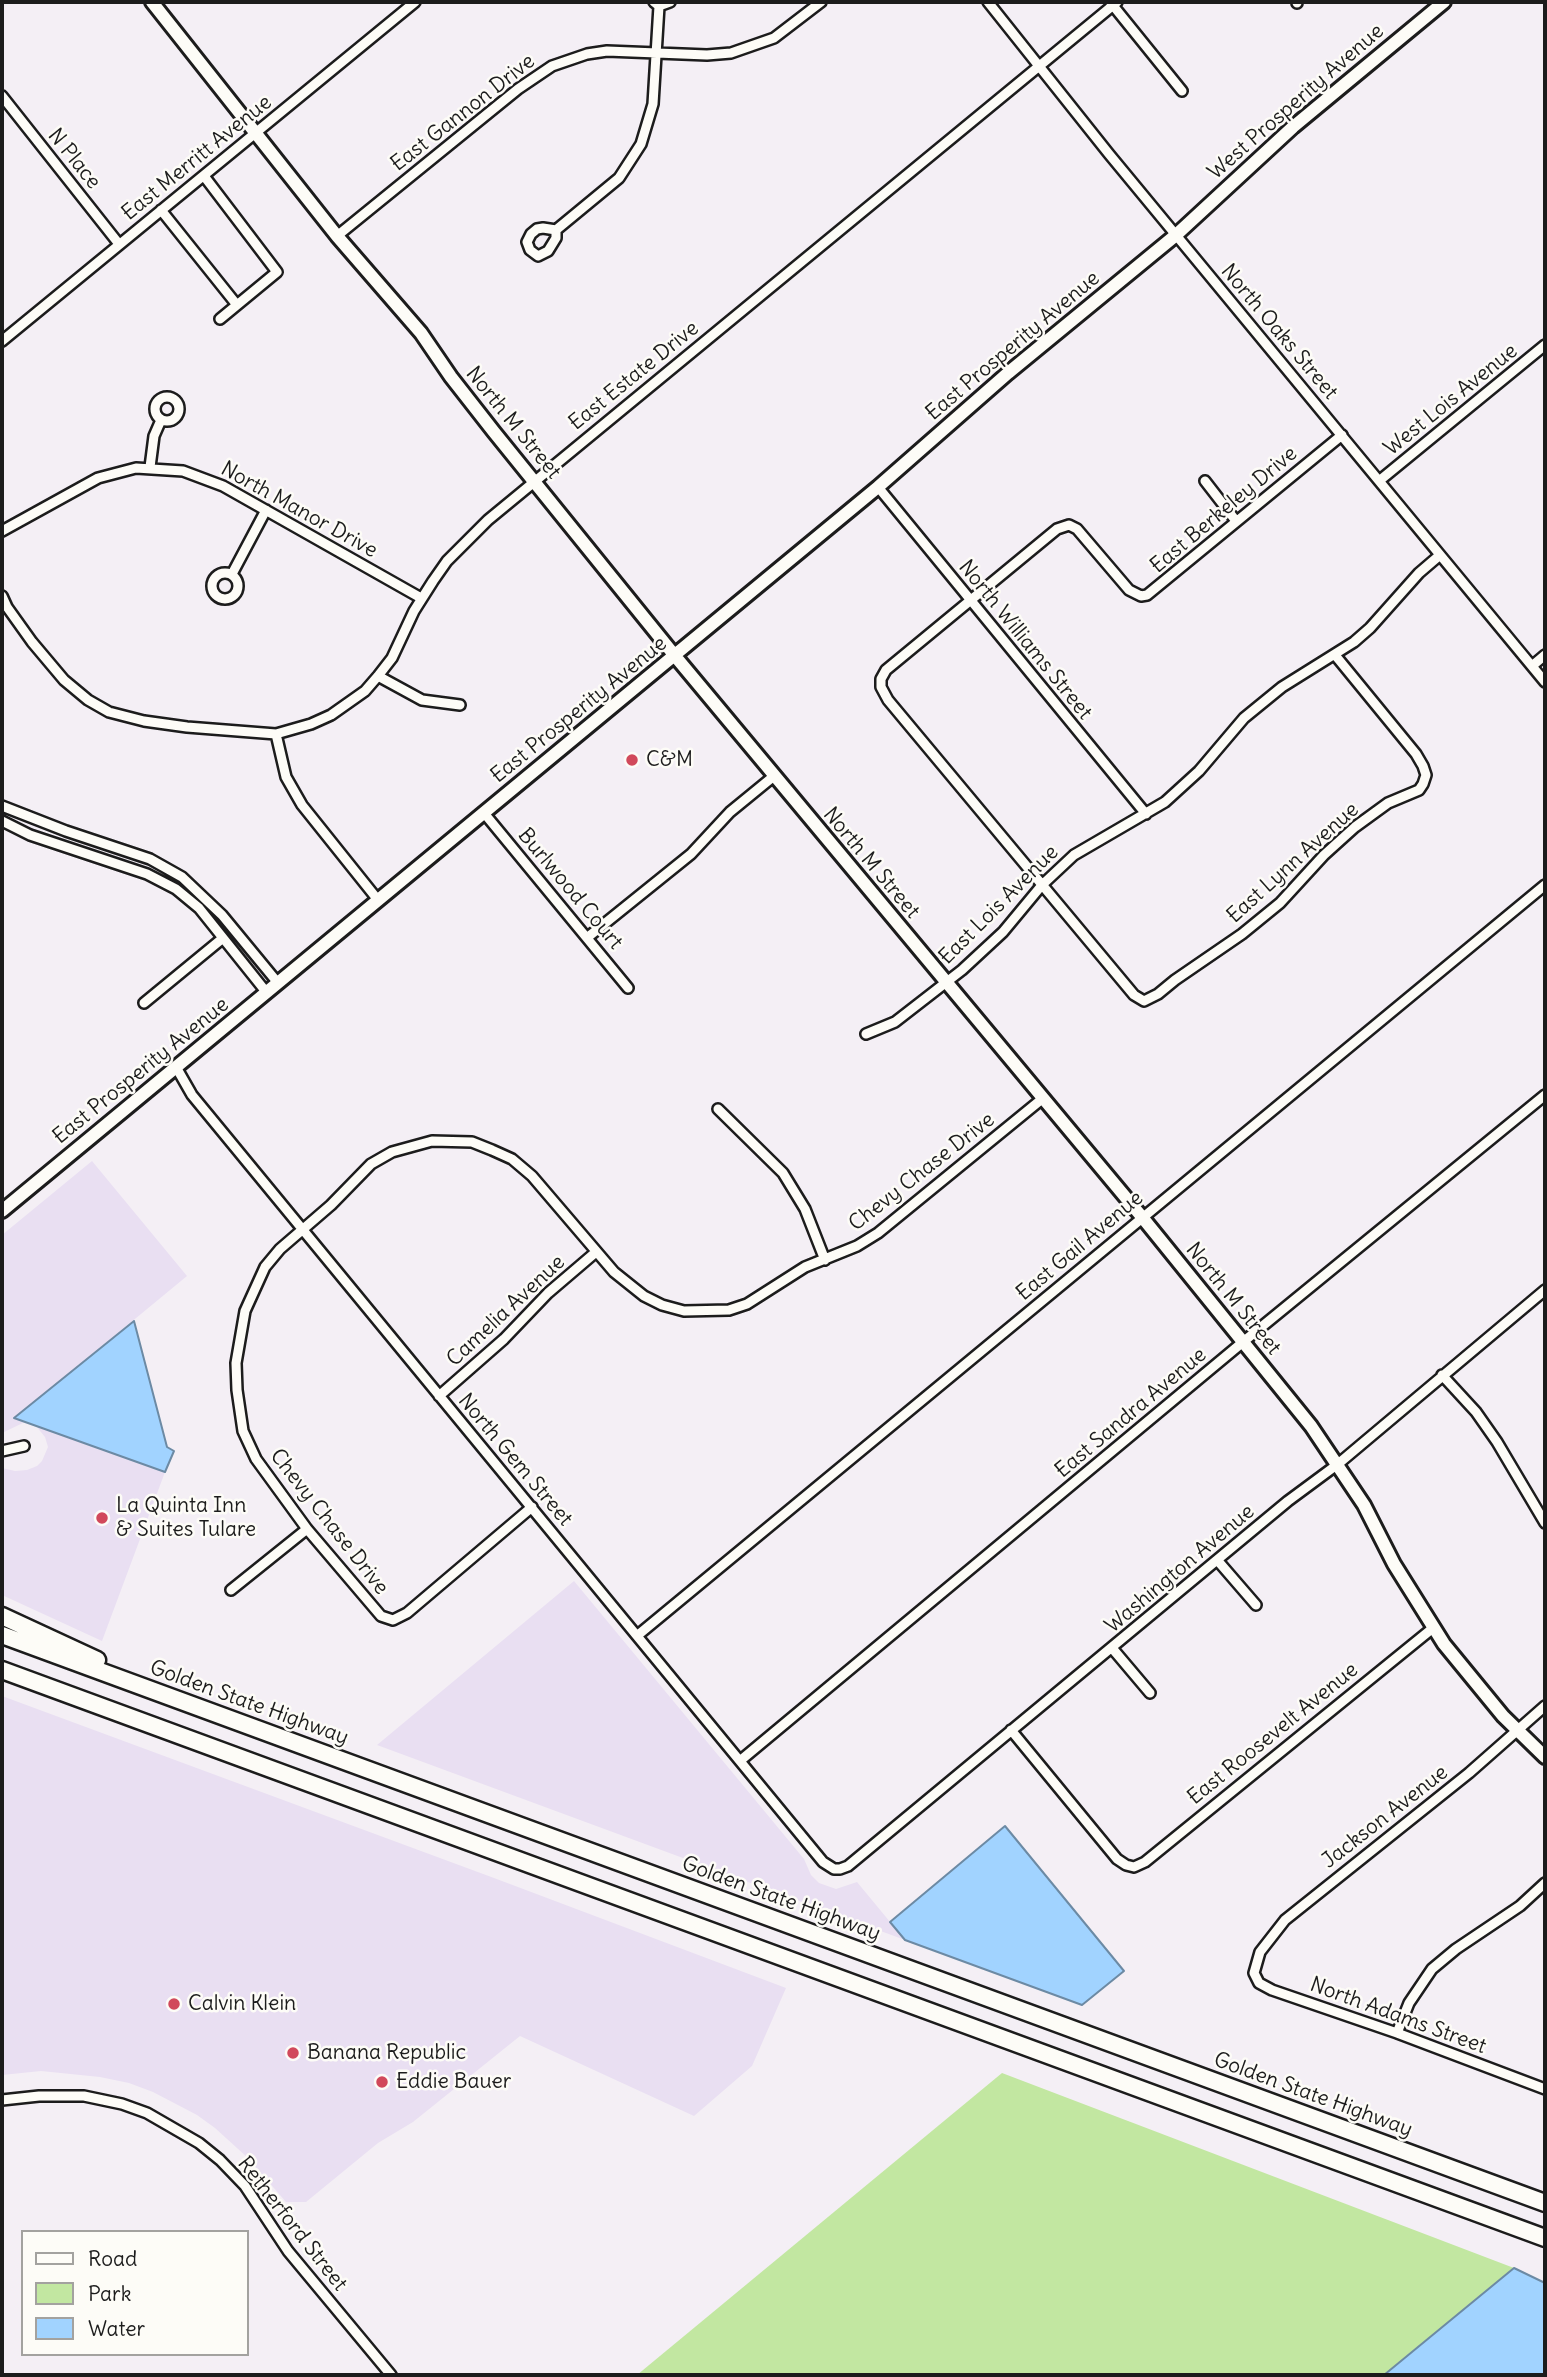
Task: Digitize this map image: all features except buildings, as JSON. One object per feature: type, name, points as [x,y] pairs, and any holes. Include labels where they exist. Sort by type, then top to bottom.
[{"type":"highway","points":[[2,1616],[102,1662],[148,1689]]},
{"type":"highway","name":"Golden State Highway","points":[[2,1635],[1545,2203]]},
{"type":"highway","points":[[2,1670],[1545,2238]]},
{"type":"street","name":"North M Street","points":[[152,2],[337,236],[421,333],[451,377],[675,656],[1142,1217],[1311,1426],[1364,1505],[1394,1564],[1433,1628],[1470,1678],[1545,1757]]},
{"type":"street","name":"East Merritt Avenue","points":[[2,341],[415,2]]},
{"type":"street","points":[[556,230],[619,178],[641,144],[653,104],[658,53],[657,4],[670,2]]},
{"type":"street","name":"East Gannon Drive","points":[[337,236],[518,89],[552,66],[587,54],[607,51],[707,55],[731,53],[774,38],[821,2]]},
{"type":"street","name":"North Oaks Street","points":[[988,2],[1176,235],[1545,682]]},
{"type":"street","name":"West Prosperity Avenue","points":[[1176,235],[1293,127],[1444,2]]},
{"type":"street","points":[[1113,3],[1182,91]]},
{"type":"street","name":"East Estate Drive","points":[[2,596],[32,642],[64,680],[88,700],[109,712],[176,726],[276,734],[331,715],[365,691],[392,658],[421,598],[456,551],[535,481],[1113,3]]},
{"type":"street","name":"N Place","points":[[2,96],[119,244]]},
{"type":"street","points":[[204,176],[277,272],[220,319]]},
{"type":"street","points":[[161,210],[237,305]]},
{"type":"street","name":"East Prosperity Avenue","points":[[2,1211],[878,488],[1008,373],[1176,235]]},
{"type":"street","name":"West Lois Avenue","points":[[1379,481],[1545,345]]},
{"type":"street","points":[[150,467],[154,436],[161,421]]},
{"type":"street","name":"East Berkeley Drive","points":[[1042,885],[888,700],[881,687],[881,679],[886,670],[1063,526],[1077,529],[1129,590],[1140,597],[1153,592],[1342,435]]},
{"type":"street","name":"North Manor Drive","points":[[2,531],[98,478],[135,468],[183,471],[223,486],[421,598]]},
{"type":"street","points":[[1205,481],[1236,521]]},
{"type":"street","name":"North Williams Street","points":[[878,488],[1146,814]]},
{"type":"street","points":[[232,574],[266,510]]},
{"type":"street","name":"East Lois Avenue","points":[[866,1034],[895,1022],[962,970],[1003,932],[1042,885],[1074,856],[1164,802],[1199,771],[1230,732],[1263,702],[1335,655],[1370,628],[1406,586],[1440,555]]},
{"type":"street","name":"East Lynn Avenue","points":[[1042,885],[1134,995],[1144,1001],[1158,994],[1242,934],[1280,903],[1324,855],[1355,827],[1395,799],[1419,790],[1426,775],[1416,754],[1335,655]]},
{"type":"street","points":[[1532,666],[1545,655]]},
{"type":"street","points":[[378,676],[422,700],[460,705]]},
{"type":"street","points":[[276,734],[286,777],[302,805],[378,900]]},
{"type":"street","points":[[588,937],[691,854],[730,812],[774,776]]},
{"type":"street","points":[[2,806],[150,859],[182,877],[222,915],[278,983]]},
{"type":"street","name":"Burlwood Court","points":[[484,813],[628,988]]},
{"type":"street","points":[[2,821],[30,835],[163,881],[193,903],[267,993]]},
{"type":"street","name":"East Gail Avenue","points":[[638,1635],[1545,885]]},
{"type":"street","points":[[144,1003],[223,938]]},
{"type":"street","name":"North Gem Street","points":[[176,1067],[192,1095],[823,1862],[834,1869]]},
{"type":"street","name":"East Sandra Avenue","points":[[741,1760],[1243,1342],[1545,1095]]},
{"type":"street","name":"Chevy Chase Drive","points":[[532,1507],[407,1613],[393,1620],[381,1616],[307,1529],[256,1459],[243,1431],[237,1390],[236,1363],[245,1311],[255,1287],[273,1258],[371,1164],[412,1144],[451,1140],[472,1142],[512,1159],[533,1176],[614,1272],[644,1296],[662,1305],[684,1311],[729,1310],[747,1304],[806,1267],[857,1246],[878,1233],[1042,1099]]},
{"type":"street","points":[[718,1109],[783,1174],[805,1209],[825,1260]]},
{"type":"street","name":"Camelia Avenue","points":[[439,1396],[504,1339],[548,1293],[597,1252]]},
{"type":"street","name":"Washington Avenue","points":[[834,1869],[848,1866],[1217,1560],[1338,1464],[1545,1290]]},
{"type":"street","points":[[1442,1375],[1476,1412],[1497,1442],[1545,1523]]},
{"type":"street","points":[[2,1451],[24,1446]]},
{"type":"street","points":[[231,1590],[307,1529]]},
{"type":"street","points":[[1217,1560],[1255,1605]]},
{"type":"street","name":"East Roosevelt Avenue","points":[[1011,1730],[1117,1859],[1134,1867],[1145,1862],[1433,1628]]},
{"type":"street","points":[[1112,1648],[1150,1693]]},
{"type":"street","name":"Jackson Avenue","points":[[1256,1964],[1270,1936],[1285,1920],[1469,1773],[1545,1706]]},
{"type":"street","points":[[1397,2033],[1409,2003],[1432,1969],[1456,1949],[1520,1906],[1545,1883]]},
{"type":"street","name":"North Adams Street","points":[[1256,1964],[1254,1973],[1259,1983],[1272,1990],[1397,2033],[1545,2089]]},
{"type":"street","name":"Retherford Street","points":[[2,2101],[84,2096],[110,2102],[147,2113],[179,2130],[214,2154],[252,2195],[288,2251],[391,2375]]},
{"type":"shaded area","points":[[92,1161],[187,1276],[15,1418],[25,1422],[2,1433],[2,1235]]},
{"type":"shaded area","points":[[36,1426],[165,1472],[102,1641],[2,1595],[2,1468],[27,1470],[42,1461],[48,1447],[45,1437]]},
{"type":"shaded area","points":[[574,1581],[804,1859],[811,1875],[819,1883],[836,1889],[857,1882],[905,1940],[377,1745]]},
{"type":"shaded area","points":[[2,1696],[786,1988],[752,2066],[694,2116],[520,2036],[413,2122],[378,2143],[306,2202],[286,2202],[248,2158],[215,2128],[197,2115],[153,2092],[129,2083],[100,2077],[41,2071],[2,2075]]},
{"type":"green space","points":[[1002,2073],[1514,2268],[1384,2375],[637,2375]]},
{"type":"water","points":[[134,1321],[167,1447],[174,1451],[165,1472],[14,1418]]},
{"type":"water","points":[[1005,1826],[1124,1971],[1082,2005],[905,1940],[890,1922]]},
{"type":"water","points":[[1514,2268],[1545,2283],[1545,2375],[1384,2375]]},
{"type":"place","name":"C&M","points":[[632,760]]},
{"type":"place","name":"La Quinta Inn & Suites Tulare","points":[[102,1518]]},
{"type":"place","name":"Calvin Klein","points":[[174,2004]]},
{"type":"place","name":"Banana Republic","points":[[293,2053]]},
{"type":"place","name":"Eddie Bauer","points":[[382,2082]]}]
